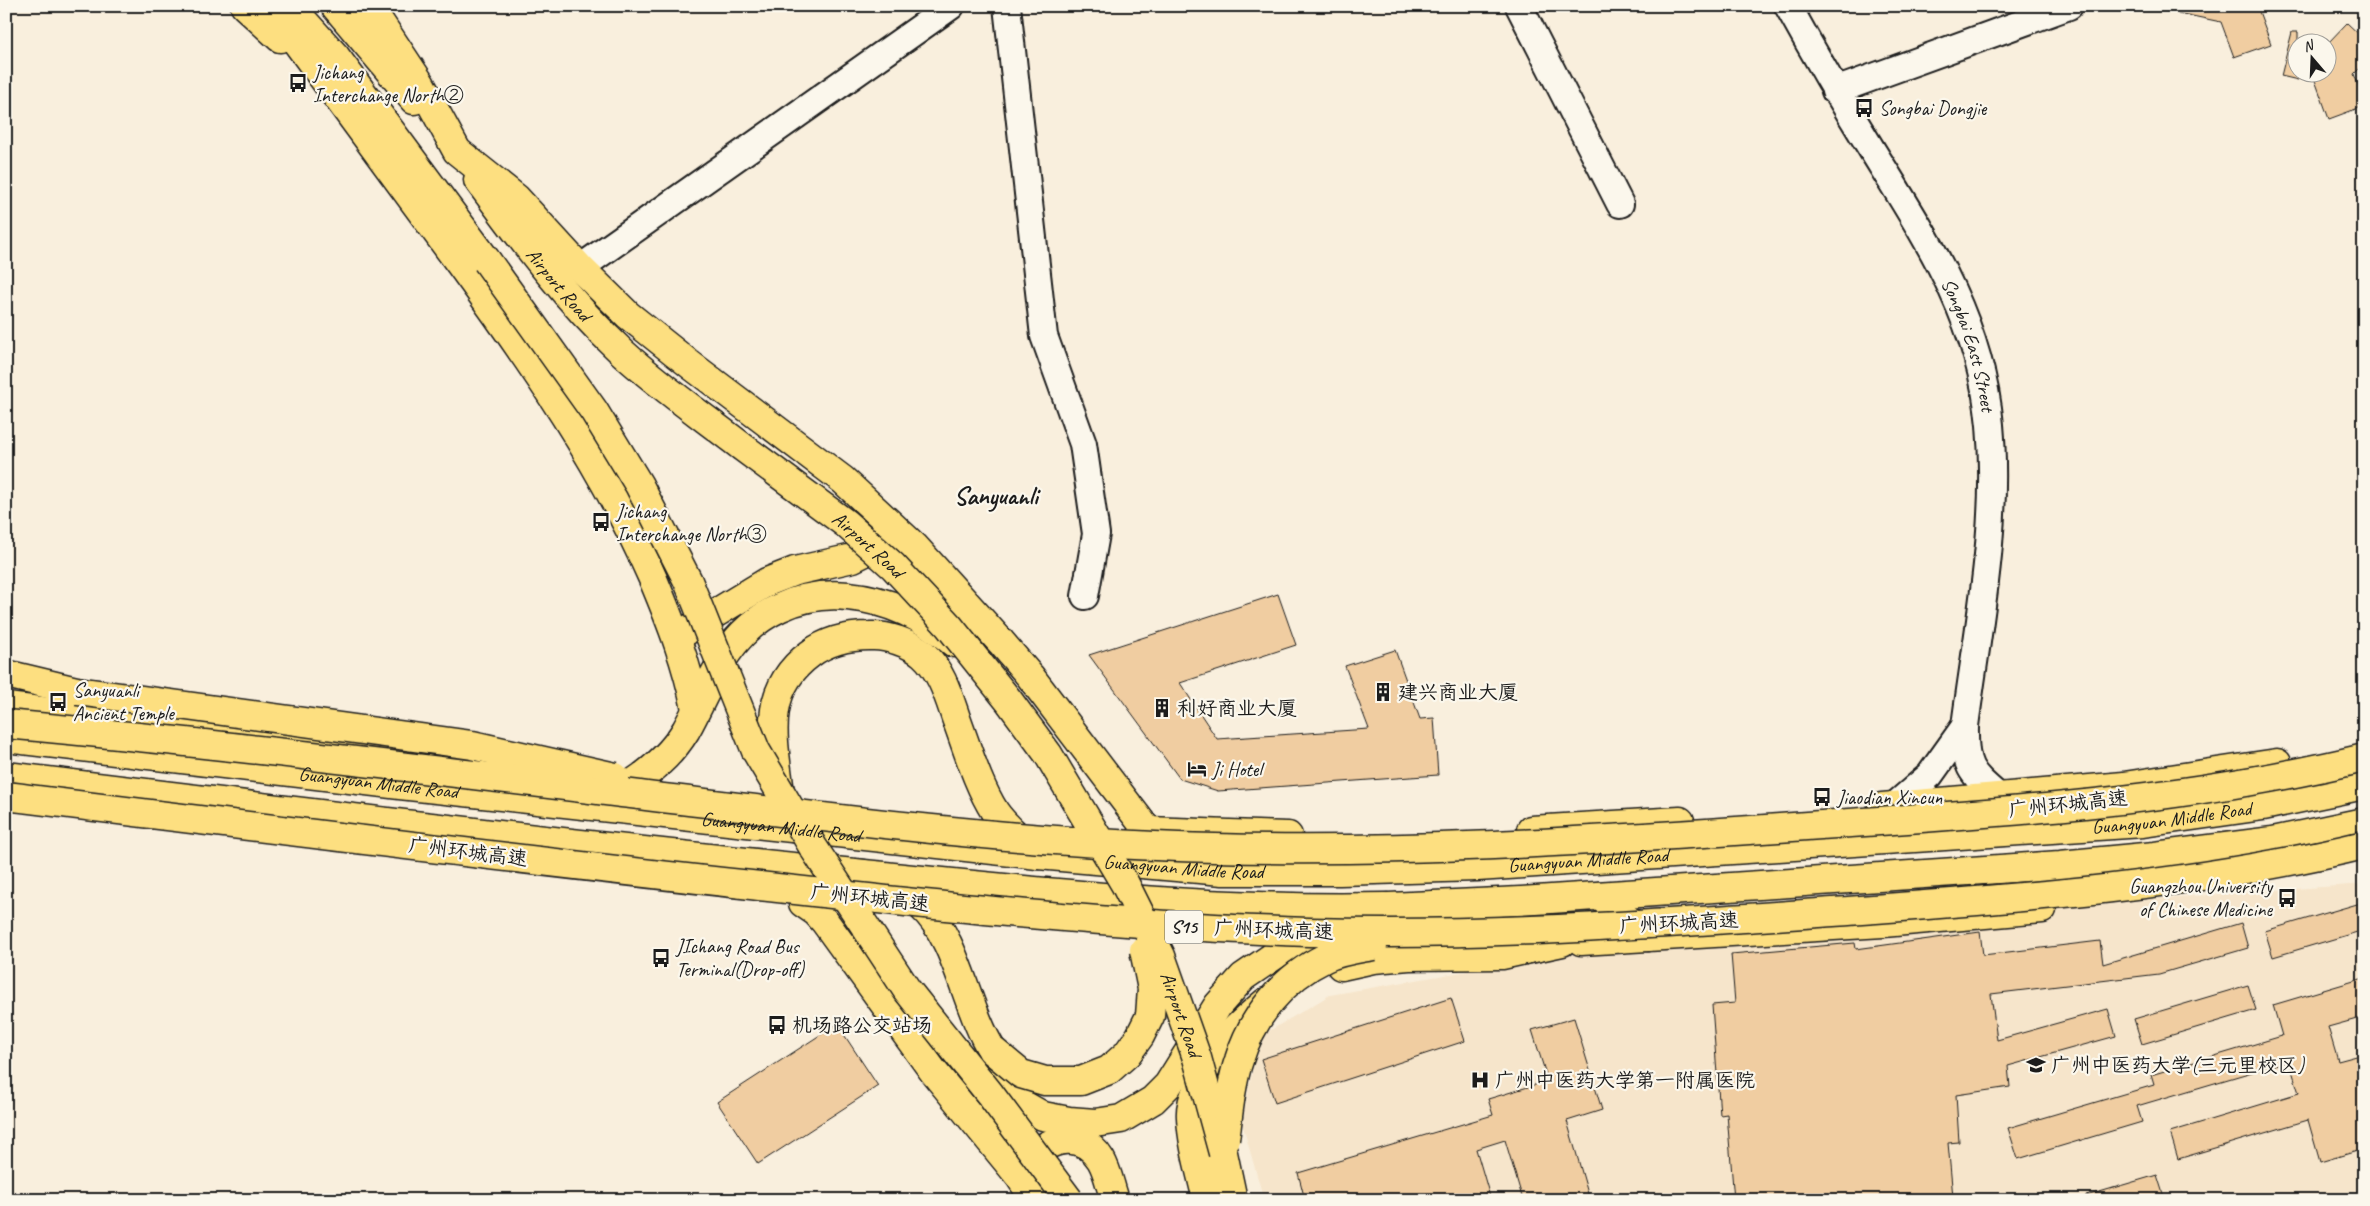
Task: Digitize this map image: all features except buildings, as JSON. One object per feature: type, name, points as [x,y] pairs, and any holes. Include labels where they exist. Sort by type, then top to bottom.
[{"type":"main road","points":[[245,6],[317,70]]},
{"type":"main road","points":[[270,6],[481,293],[536,371],[580,439],[634,536],[677,636],[691,682],[696,709]]},
{"type":"main road","name":"Airport Road","points":[[290,6],[336,57],[487,261],[594,412],[639,485],[680,564],[750,737],[780,794],[877,948],[932,1023],[990,1094],[1069,1200]]},
{"type":"main road","name":"Airport Road","points":[[335,6],[456,151],[531,252],[591,321],[654,380],[845,523],[894,566],[949,626],[1009,700],[1048,754],[1125,884],[1151,934],[1171,982],[1206,1086],[1233,1200]]},
{"type":"main road","points":[[373,8],[420,83],[456,151],[516,198],[580,268],[628,314],[760,419],[843,480],[894,528],[1002,642],[1148,831],[1175,852],[1190,860],[1223,871]]},
{"type":"main road","points":[[677,636],[766,582],[795,571],[853,558],[869,550],[894,528]]},
{"type":"main road","points":[[552,802],[632,784],[651,771],[685,731],[727,653],[742,634],[772,610],[801,599],[828,594],[859,597],[886,603],[921,617],[980,665]]},
{"type":"main road","points":[[780,794],[772,722],[775,705],[783,684],[792,670],[810,653],[836,639],[875,636],[910,646],[923,654],[936,670],[996,813],[1038,855]]},
{"type":"main road","points":[[6,674],[77,691]]},
{"type":"main road","points":[[6,682],[472,745],[753,810]]},
{"type":"main road","points":[[6,707],[348,746],[632,784]]},
{"type":"main road","points":[[89,748],[92,716]]},
{"type":"main road","name":"广州环城高速","points":[[6,724],[900,826],[1153,846],[1280,850],[1465,846],[1706,833],[1960,816],[2149,796],[2247,781],[2364,758]]},
{"type":"main road","points":[[177,757],[234,733]]},
{"type":"main road","name":"Guangyuan Middle Road","points":[[6,738],[552,802],[1038,855],[1223,871],[1340,872],[1477,866],[2051,830],[2143,823],[2206,815],[2263,806],[2364,785]]},
{"type":"main road","points":[[1148,831],[1345,836],[1528,830],[1718,819],[2000,798],[2124,786],[2228,771],[2364,745]]},
{"type":"main road","points":[[348,746],[400,785]]},
{"type":"main road","name":"Guangyuan Middle Road","points":[[6,776],[703,858],[1016,890],[1256,908],[1389,907],[1600,896],[2155,856],[2273,841],[2364,822]]},
{"type":"main road","points":[[135,791],[171,825]]},
{"type":"main road","name":"广州环城高速","points":[[6,796],[645,873],[999,912],[1111,922],[1315,932],[1498,931],[1619,926],[1949,904],[2151,884],[2270,865],[2364,845]]},
{"type":"main road","points":[[2000,798],[2051,830]]},
{"type":"main road","points":[[6,805],[726,891],[803,903]]},
{"type":"main road","points":[[1806,846],[1851,831],[1894,806]]},
{"type":"main road","points":[[1640,856],[1718,819]]},
{"type":"main road","points":[[346,845],[397,823]]},
{"type":"main road","points":[[1477,866],[1528,830]]},
{"type":"main road","points":[[558,841],[640,882],[703,858],[803,903],[816,912],[933,1070],[1020,1177],[1035,1200]]},
{"type":"main road","points":[[1223,1153],[1231,1092],[1238,1060],[1261,1012],[1279,991],[1325,958],[1346,951],[1373,946],[1649,938],[1993,914],[2153,895],[2252,880],[2364,858]]},
{"type":"main road","points":[[863,874],[905,894],[923,908],[930,916],[950,951],[981,1032],[992,1050],[1021,1074],[1045,1080],[1081,1081],[1109,1070],[1127,1054],[1144,1029],[1150,1016],[1153,1003],[1148,965],[1125,884]]},
{"type":"main road","points":[[1778,930],[1834,880]]},
{"type":"main road","points":[[1600,896],[1649,938]]},
{"type":"main road","points":[[932,1023],[992,1082],[1030,1110],[1043,1116],[1069,1121],[1108,1122],[1134,1112],[1152,1100],[1172,1080],[1218,1005],[1243,977],[1284,949],[1307,937],[1389,907]]},
{"type":"main road","points":[[1207,1200],[1191,1117],[1192,1102],[1205,1069],[1218,1048],[1229,1034],[1270,999],[1303,980],[1341,966],[1373,959],[1502,954],[1562,942]]},
{"type":"main road","points":[[1020,1177],[1026,1163],[1041,1149],[1064,1139],[1076,1140],[1086,1143],[1100,1158],[1115,1200]]},
{"type":"street","points":[[580,268],[951,6]]},
{"type":"street","points":[[1007,6],[1044,336],[1083,444],[1096,534],[1085,596]]},
{"type":"street","points":[[1519,6],[1620,204]]},
{"type":"street","name":"Songbai East Street","points":[[1788,6],[1835,91],[1954,290],[1971,332],[1981,371],[1990,424],[1992,471],[1991,526],[1965,726],[1964,754],[1970,768],[2000,798]]},
{"type":"street","points":[[1835,91],[2069,6]]},
{"type":"street","points":[[1894,806],[1930,775],[1965,726]]},
{"type":"shaded area","name":"广州中医药大学(三元里校区)","points":[[2364,884],[2364,1200],[1264,1200],[1242,1123],[1259,1037],[1330,995],[1697,931]]},
{"type":"place","name":"Jichang Interchange North②","points":[[298,83]]},
{"type":"place","name":"Songbai Dongjie","points":[[1864,108]]},
{"type":"place","name":"Jichang Interchange North③","points":[[601,522]]},
{"type":"place","name":"建兴商业大厦","points":[[1383,692]]},
{"type":"place","name":"Sanyuanli Ancient Temple","points":[[58,702]]},
{"type":"place","name":"利好商业大厦","points":[[1162,708]]},
{"type":"place","name":"Ji Hotel","points":[[1197,769]]},
{"type":"place","name":"Jiaodian Xincun","points":[[1822,797]]},
{"type":"place","name":"Guangzhou University of Chinese Medicine","points":[[2287,898]]},
{"type":"place","name":"JIchang Road Bus Terminal(Drop-off)","points":[[661,958]]},
{"type":"place","name":"机场路公交站场","points":[[777,1025]]},
{"type":"place","name":"广州中医药大学(三元里校区)","points":[[2036,1065]]},
{"type":"place","name":"广州中医药大学第一附属医院","points":[[1480,1080]]},
{"type":"district","name":"Sanyuanli","points":[[996,496]]}]
